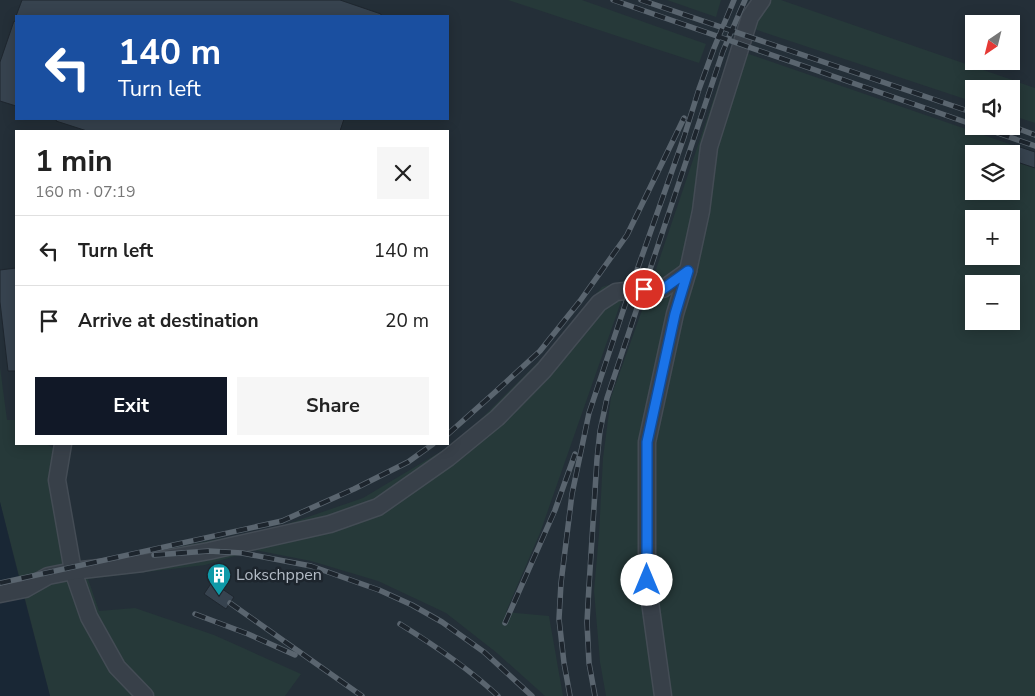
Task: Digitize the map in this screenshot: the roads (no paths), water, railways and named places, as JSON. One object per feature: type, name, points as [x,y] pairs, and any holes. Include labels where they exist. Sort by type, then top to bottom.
[{"type":"street","points":[[663,696],[647,580],[647,442],[675,314],[688,271],[701,211],[709,147],[750,17],[762,0]]},
{"type":"street","points":[[0,594],[25,589],[48,576],[143,563],[209,551],[330,524],[378,507],[448,458],[497,418],[544,370],[599,302],[616,292],[663,289],[688,271]]},
{"type":"street","points":[[62,445],[57,480],[74,571],[89,617],[117,667],[144,696]]},
{"type":"water","points":[[0,502],[18,575],[50,696],[0,696]]},
{"type":"railway","points":[[613,0],[965,122]]},
{"type":"railway","points":[[641,0],[965,110]]},
{"type":"railway","points":[[570,696],[559,619],[561,583],[572,494],[589,413],[699,89],[734,0]]},
{"type":"railway","points":[[595,696],[589,663],[587,622],[597,459],[600,431],[607,398],[723,51],[745,0]]},
{"type":"railway","points":[[449,433],[540,351],[580,301],[627,235],[684,118]]},
{"type":"railway","points":[[1020,129],[1035,135]]},
{"type":"railway","points":[[1004,135],[1035,146]]},
{"type":"railway","points":[[0,583],[282,521],[354,489],[408,462],[432,445]]},
{"type":"railway","points":[[505,623],[555,510],[575,454]]},
{"type":"railway","points":[[154,555],[209,551],[242,553],[311,566],[379,590],[412,605],[442,622],[484,652],[532,696]]},
{"type":"railway","points":[[230,603],[362,696]]},
{"type":"railway","points":[[195,614],[248,634],[295,655]]},
{"type":"railway","points":[[400,624],[450,657],[498,696]]},
{"type":"place","name":"Lokschppen","points":[[219,596]]}]
